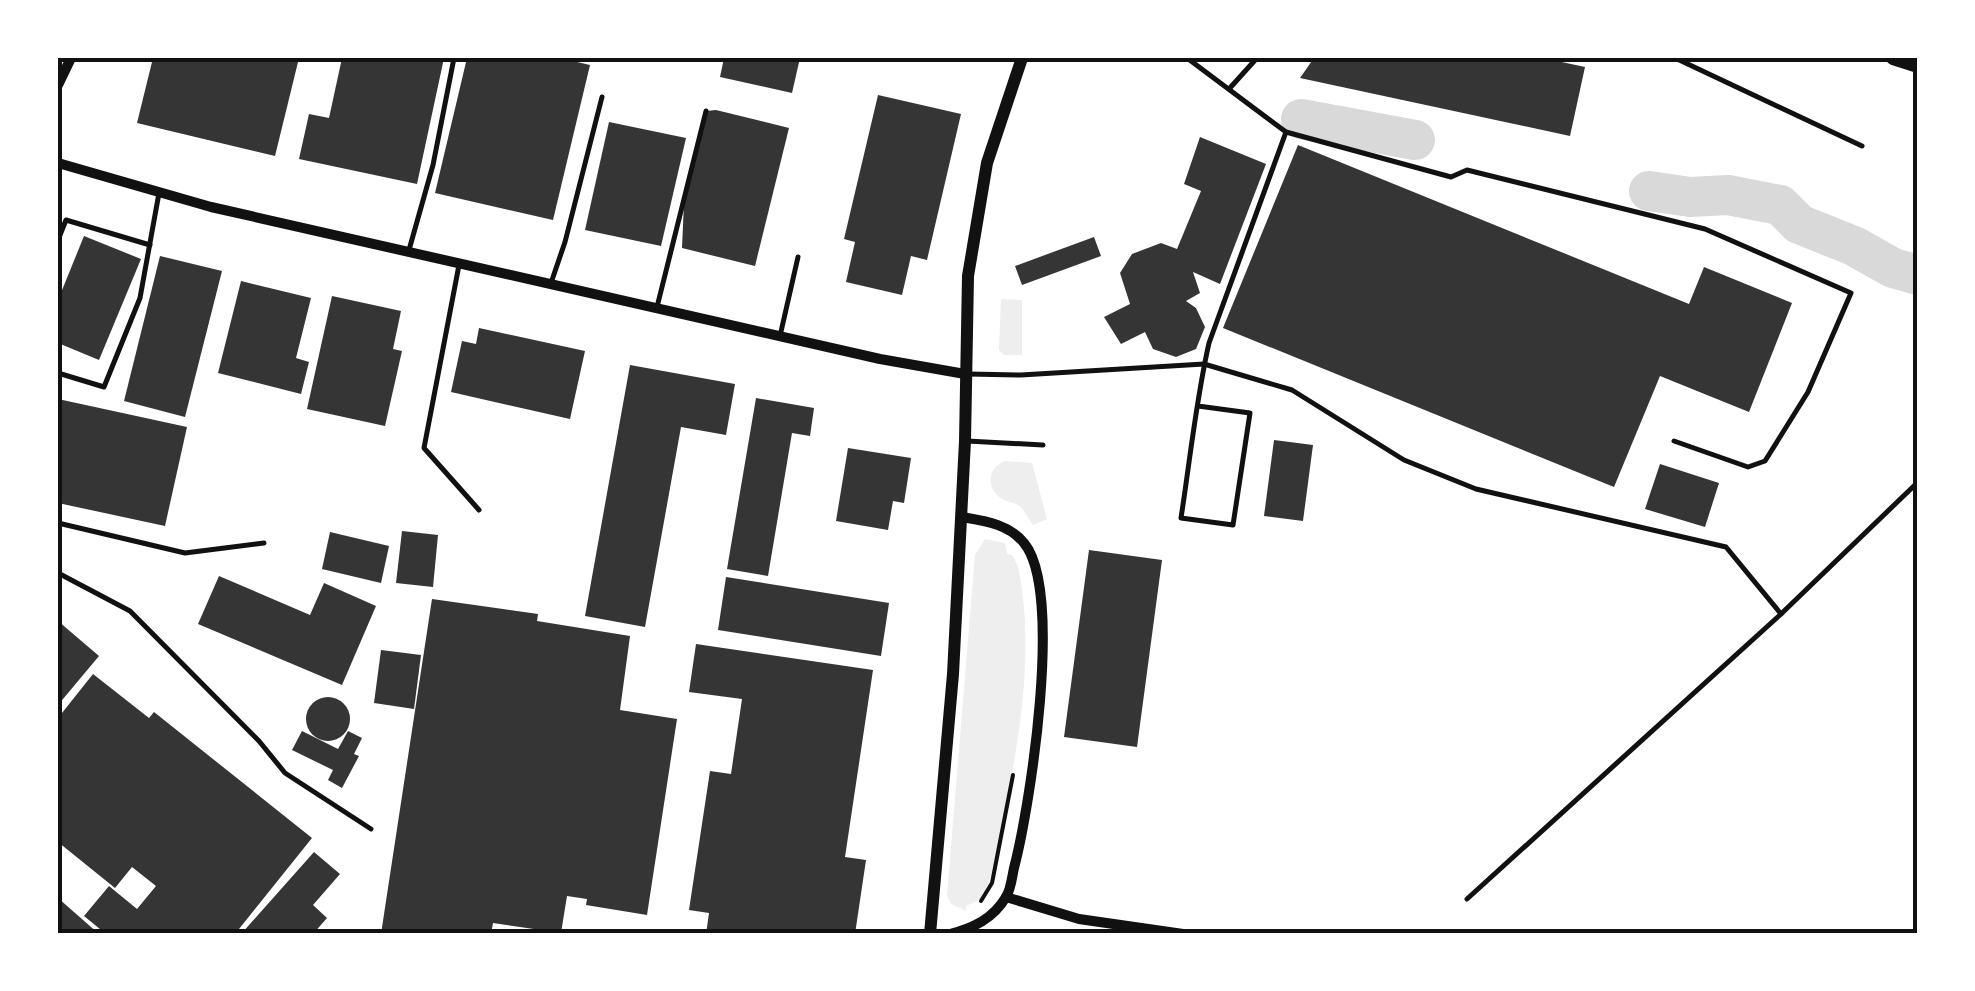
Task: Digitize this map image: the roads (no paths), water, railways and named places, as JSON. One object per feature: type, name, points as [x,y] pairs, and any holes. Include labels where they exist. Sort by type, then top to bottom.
[{"type":"main road","points":[[1893,58],[1918,66]]},
{"type":"street","points":[[58,85],[71,58]]},
{"type":"street","points":[[930,934],[953,674],[965,441],[968,276],[987,163],[1022,58]]},
{"type":"street","points":[[58,163],[159,193],[880,359],[965,374]]},
{"type":"street","points":[[950,934],[978,927],[1006,897],[1023,834],[1044,674],[1036,571],[1027,546],[1010,529],[962,517]]},
{"type":"street","points":[[1006,897],[1079,919],[1182,934]]},
{"type":"lane","points":[[409,250],[434,165],[454,58]]},
{"type":"lane","points":[[1187,58],[1286,132],[1452,177],[1466,170],[1706,229],[1851,293],[1808,392],[1765,460],[1748,467],[1674,441]]},
{"type":"lane","points":[[1229,89],[1257,58]]},
{"type":"lane","points":[[1675,58],[1862,146]]},
{"type":"lane","points":[[551,283],[602,97]]},
{"type":"lane","points":[[656,307],[706,111]]},
{"type":"lane","points":[[1198,406],[1250,413],[1233,525],[1181,518],[1204,364],[1286,132]]},
{"type":"lane","points":[[58,372],[104,387],[140,298],[159,193]]},
{"type":"lane","points":[[58,240],[66,220],[150,245]]},
{"type":"lane","points":[[780,336],[798,257]]},
{"type":"lane","points":[[460,262],[424,448],[479,510]]},
{"type":"lane","points":[[965,374],[1204,364],[1292,390],[1404,460],[1476,489],[1726,547],[1781,614]]},
{"type":"lane","points":[[965,441],[1044,445]]},
{"type":"lane","points":[[1467,899],[1781,614],[1918,482]]},
{"type":"lane","points":[[58,523],[185,554],[264,543]]},
{"type":"lane","points":[[58,572],[130,611],[259,741],[285,773],[371,828]]},
{"type":"waterway","points":[[1301,119],[1415,140]]},
{"type":"waterway","points":[[1649,191],[1690,197],[1728,195],[1780,205],[1799,224],[1854,246],[1893,268],[1918,275]]}]
